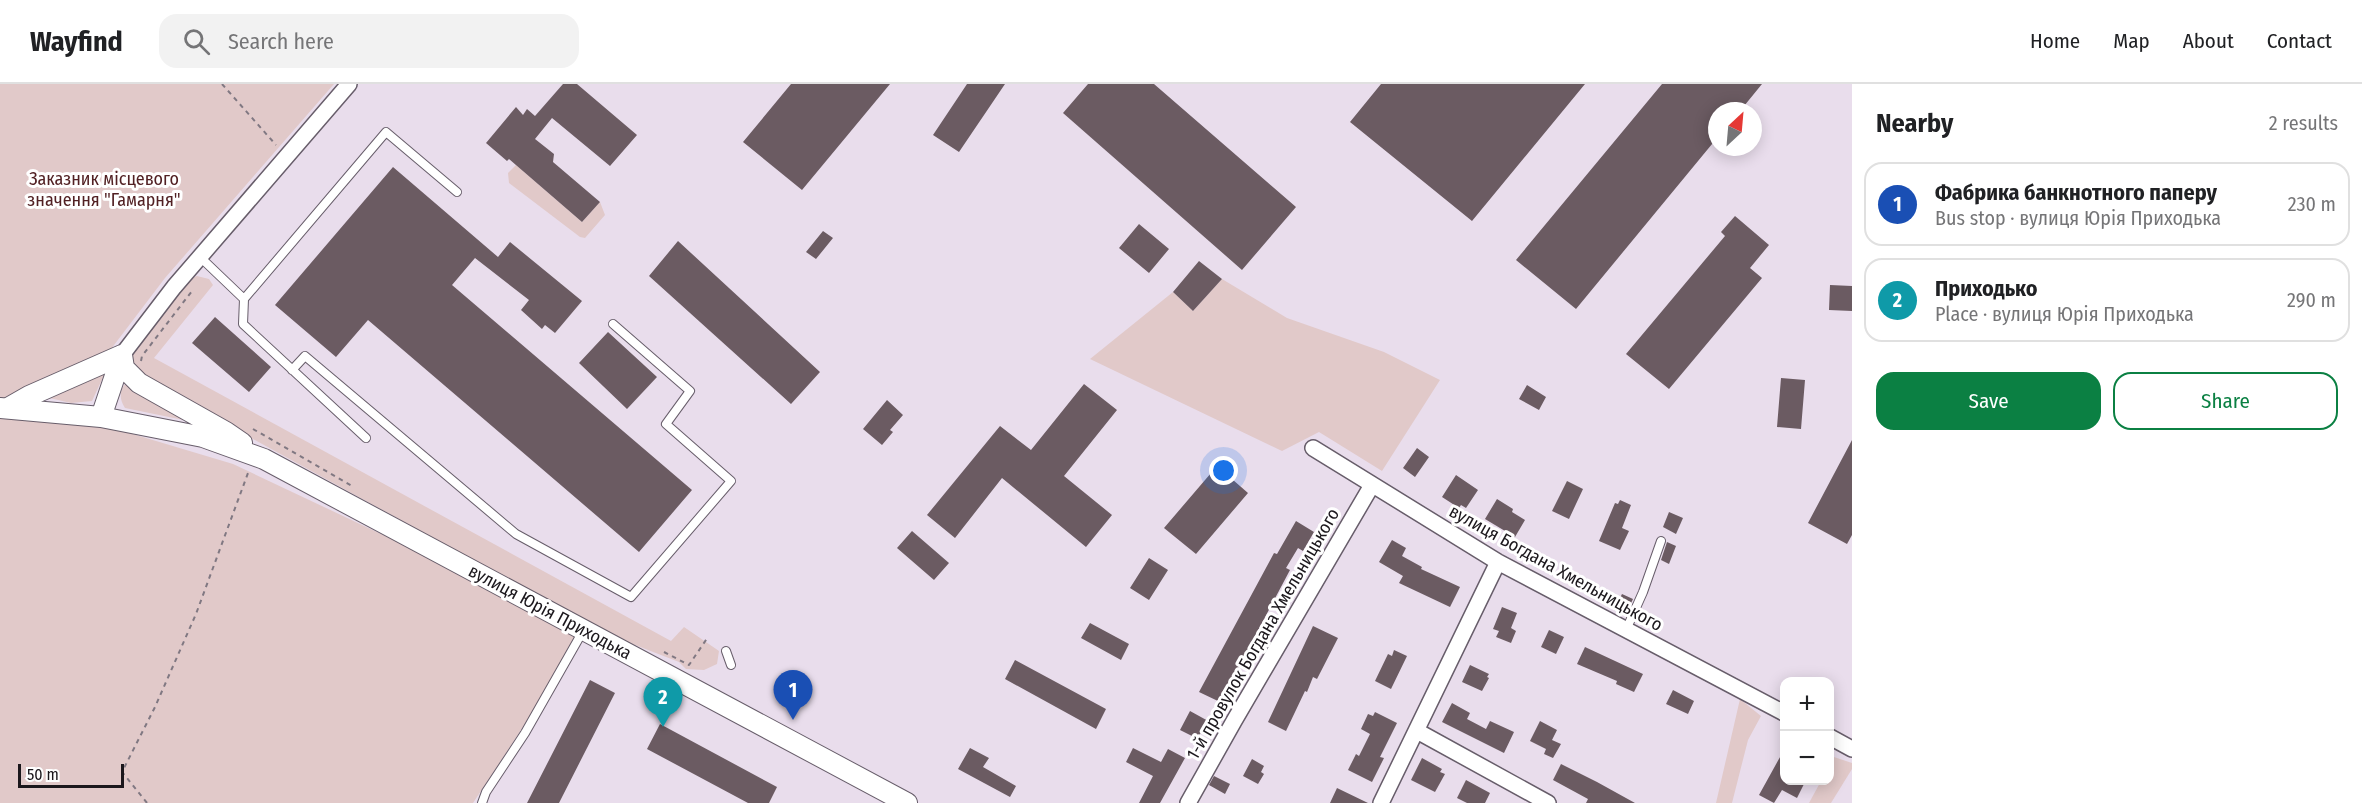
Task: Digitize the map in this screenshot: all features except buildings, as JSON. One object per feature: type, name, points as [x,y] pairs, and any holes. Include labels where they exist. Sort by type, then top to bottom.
[{"type":"street","points":[[260,458],[226,432],[139,383],[124,368],[286,156],[349,84]]},
{"type":"street","points":[[4,408],[29,396],[131,360]]},
{"type":"street","points":[[101,417],[131,360]]},
{"type":"street","points":[[4,408],[101,417],[203,437],[260,458]]},
{"type":"street","name":"вулиця Богдана Хмельницького","points":[[1313,448],[1498,562],[1780,710]]},
{"type":"street","name":"вулиця Юрія Приходька","points":[[260,458],[907,803]]},
{"type":"street","name":"1-й провулок Богдана Хмельницького","points":[[1188,803],[1372,485]]},
{"type":"street","points":[[1381,803],[1498,562]]},
{"type":"street","points":[[1417,731],[1548,803]]},
{"type":"street","points":[[1834,739],[1852,749]]},
{"type":"lane","points":[[366,438],[243,324],[244,299],[386,132],[457,192]]},
{"type":"lane","points":[[205,262],[244,299]]},
{"type":"lane","points":[[292,370],[305,356],[516,534],[632,597],[731,481],[666,424],[690,391],[614,324]]},
{"type":"lane","points":[[1626,630],[1643,592],[1661,541]]},
{"type":"lane","points":[[483,803],[486,792],[525,733],[584,629]]},
{"type":"lane","points":[[726,651],[731,665]]},
{"type":"path","points":[[222,84],[286,156]]},
{"type":"path","points":[[131,360],[142,356],[205,262]]},
{"type":"path","points":[[252,429],[355,487]]},
{"type":"path","points":[[147,803],[122,772],[196,614],[260,458]]},
{"type":"path","points":[[661,651],[689,665],[708,637]]},
{"type":"green space","name":"Заказник місцевого значення \"Гамарня\"","points":[[0,84],[334,84],[165,278],[108,353],[52,378],[24,416],[116,429],[233,464],[580,628],[543,695],[473,803],[0,803]]},
{"type":"green space","points":[[516,165],[582,222],[600,202],[605,215],[585,238],[580,237],[509,183],[508,173]]},
{"type":"green space","points":[[197,276],[209,279],[213,285],[154,358],[671,641],[684,627],[719,651],[717,664],[704,670],[686,669],[679,662],[612,636],[149,382],[131,362],[130,349],[187,280]]},
{"type":"green space","points":[[1222,279],[1287,318],[1384,352],[1440,380],[1382,471],[1319,432],[1282,451],[1090,359],[1173,292],[1193,311]]},
{"type":"green space","points":[[102,372],[105,373],[92,401],[71,403],[41,396]]},
{"type":"green space","points":[[127,382],[203,424],[125,408],[121,394]]},
{"type":"green space","points":[[1740,699],[1761,716],[1748,740],[1732,803],[1716,803]]},
{"type":"green space","points":[[1834,757],[1852,763],[1852,769],[1831,803],[1809,803],[1819,785],[1834,785]]},
{"type":"place","name":"Фабрика банкнотного паперу","points":[[793,720]]},
{"type":"place","name":"Приходько","points":[[663,727]]}]
